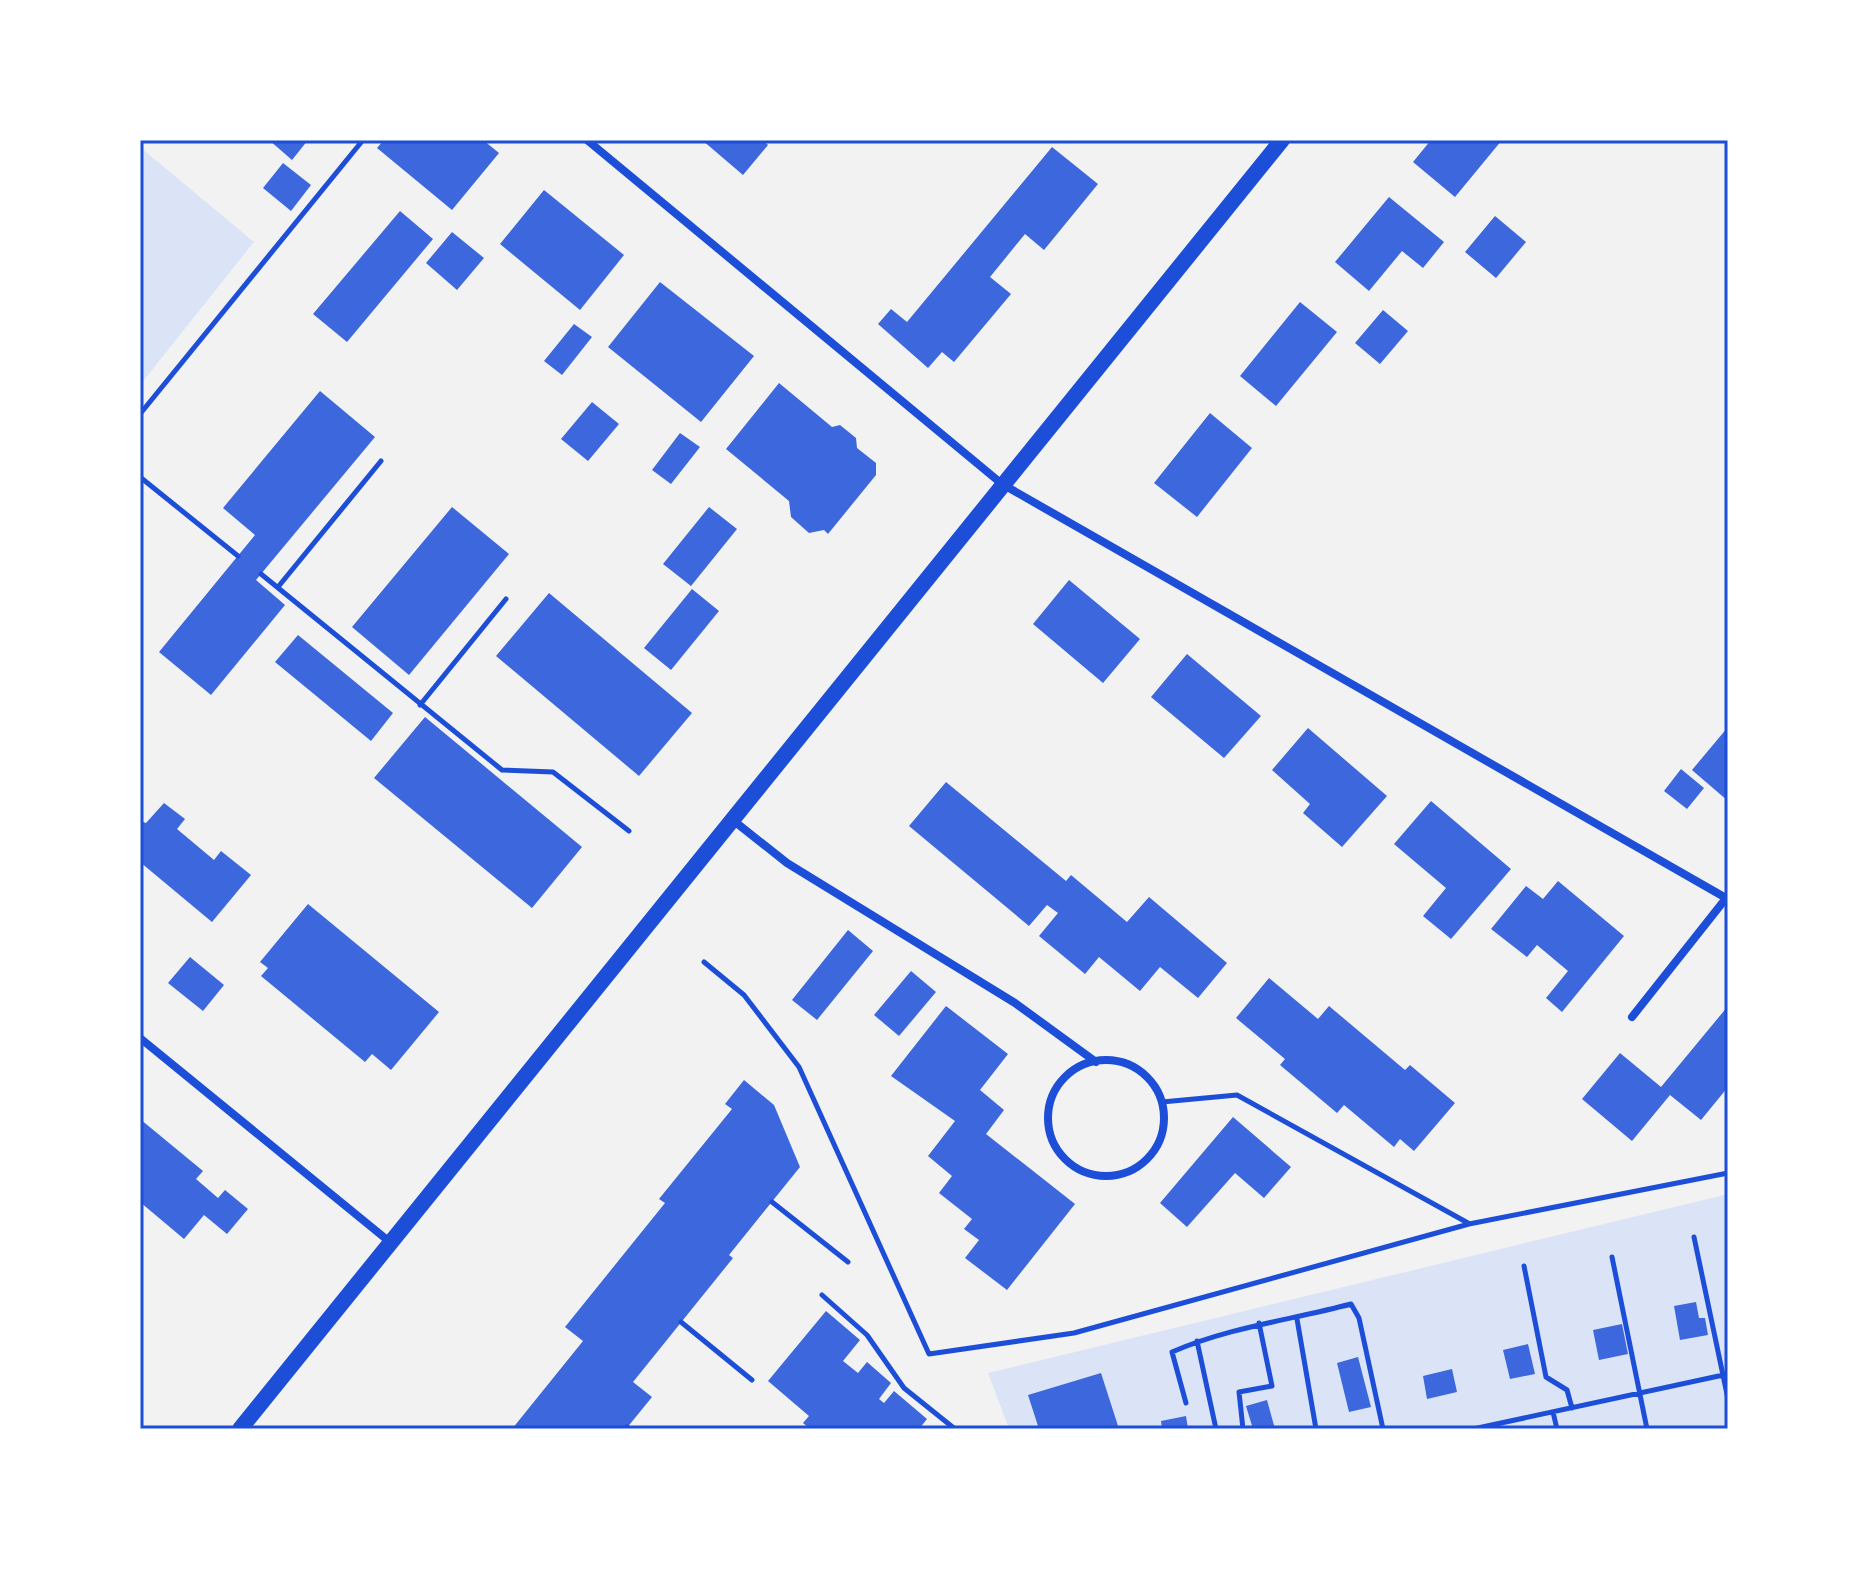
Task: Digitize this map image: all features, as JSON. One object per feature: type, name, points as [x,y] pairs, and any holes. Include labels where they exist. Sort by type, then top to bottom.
[{"type":"main road","points":[[240,1429],[1282,140]]},
{"type":"street","points":[[587,140],[1002,484],[1727,897],[1632,1017]]},
{"type":"street","points":[[734,821],[787,863],[1015,1003],[1096,1062]]},
{"type":"street","points":[[140,1038],[392,1244]]},
{"type":"street","points":[[1096,1062],[1126,1064],[1142,1072],[1154,1085],[1162,1102],[1164,1121],[1160,1140],[1149,1156],[1134,1169],[1115,1175],[1096,1175],[1077,1168],[1062,1156],[1052,1140],[1048,1120],[1050,1101],[1059,1083],[1073,1070],[1096,1062]]},
{"type":"path","points":[[140,414],[363,140]]},
{"type":"path","points":[[278,587],[381,461]]},
{"type":"path","points":[[140,477],[238,556]]},
{"type":"path","points":[[261,574],[502,770],[553,772],[629,831]]},
{"type":"path","points":[[420,705],[506,599]]},
{"type":"path","points":[[704,962],[744,995],[799,1067],[929,1354],[1074,1333],[1469,1224],[1728,1173]]},
{"type":"path","points":[[1162,1102],[1237,1095],[1469,1224]]},
{"type":"path","points":[[772,1202],[848,1262]]},
{"type":"path","points":[[1694,1237],[1728,1399]]},
{"type":"path","points":[[1612,1257],[1647,1429]]},
{"type":"path","points":[[1524,1266],[1546,1377],[1567,1390],[1572,1408]]},
{"type":"path","points":[[822,1295],[867,1335],[904,1388],[955,1429]]},
{"type":"path","points":[[1186,1403],[1172,1352],[1197,1341],[1259,1323],[1297,1319],[1351,1304],[1359,1318],[1383,1429]]},
{"type":"path","points":[[1297,1319],[1316,1429]]},
{"type":"path","points":[[681,1322],[752,1380]]},
{"type":"path","points":[[1243,1429],[1239,1392],[1272,1386],[1259,1323]]},
{"type":"path","points":[[1197,1341],[1216,1429]]},
{"type":"path","points":[[1473,1429],[1725,1375]]},
{"type":"path","points":[[1553,1412],[1557,1429]]},
{"type":"path","points":[[943,1429],[948,1422]]},
{"type":"shaded area","points":[[140,147],[254,242],[140,385]]},
{"type":"shaded area","points":[[1728,1194],[1728,1429],[1009,1429],[988,1373]]},
{"type":"building","points":[[269,140],[308,140],[292,160]]},
{"type":"building","points":[[384,140],[483,140],[499,153],[452,210],[377,148]]},
{"type":"building","points":[[702,140],[763,140],[768,145],[743,175]]},
{"type":"building","points":[[1431,140],[1502,140],[1455,197],[1413,162]]},
{"type":"building","points":[[1052,147],[1098,184],[1044,250],[1025,234],[990,277],[1011,294],[954,362],[942,352],[928,368],[878,324],[891,309],[907,322]]},
{"type":"building","points":[[283,163],[311,185],[291,211],[263,188]]},
{"type":"building","points":[[544,190],[624,255],[580,310],[500,244]]},
{"type":"building","points":[[1389,197],[1444,242],[1423,268],[1402,251],[1369,291],[1335,262]]},
{"type":"building","points":[[400,211],[433,239],[347,342],[313,314]]},
{"type":"building","points":[[1495,216],[1526,242],[1496,278],[1465,252]]},
{"type":"building","points":[[452,232],[484,258],[457,290],[426,263]]},
{"type":"building","points":[[660,282],[754,356],[701,422],[608,347]]},
{"type":"building","points":[[1300,302],[1337,332],[1276,406],[1240,376]]},
{"type":"building","points":[[1383,310],[1408,331],[1380,364],[1355,343]]},
{"type":"building","points":[[574,324],[592,337],[562,375],[544,361]]},
{"type":"building","points":[[779,383],[832,427],[840,425],[856,438],[857,448],[876,463],[876,475],[828,534],[824,530],[809,533],[791,517],[789,501],[726,449]]},
{"type":"building","points":[[320,391],[375,437],[256,580],[285,605],[211,695],[159,652],[255,535],[223,508]]},
{"type":"building","points":[[592,402],[619,424],[588,461],[561,439]]},
{"type":"building","points":[[1210,413],[1252,448],[1197,517],[1154,483]]},
{"type":"building","points":[[680,433],[700,447],[671,484],[652,470]]},
{"type":"building","points":[[452,507],[509,554],[409,675],[352,627]]},
{"type":"building","points":[[709,507],[737,529],[691,586],[663,564]]},
{"type":"building","points":[[1069,580],[1140,639],[1103,683],[1033,624]]},
{"type":"building","points":[[692,589],[719,611],[671,670],[644,648]]},
{"type":"building","points":[[549,593],[692,713],[639,776],[496,656]]},
{"type":"building","points":[[298,635],[393,713],[371,741],[275,662]]},
{"type":"building","points":[[1187,654],[1261,716],[1224,758],[1151,697]]},
{"type":"building","points":[[425,717],[582,847],[532,908],[374,778]]},
{"type":"building","points":[[1728,727],[1728,801],[1692,770]]},
{"type":"building","points":[[1308,728],[1387,796],[1342,847],[1303,813],[1310,804],[1272,770]]},
{"type":"building","points":[[1681,769],[1704,788],[1687,809],[1664,791]]},
{"type":"building","points":[[946,782],[1066,881],[1071,875],[1127,922],[1149,897],[1227,963],[1198,998],[1160,967],[1140,991],[1099,957],[1085,974],[1039,936],[1058,913],[1047,905],[1029,926],[909,826]]},
{"type":"building","points":[[1431,801],[1511,869],[1451,939],[1423,916],[1446,888],[1394,844]]},
{"type":"building","points":[[164,803],[185,819],[177,829],[214,860],[221,851],[251,875],[212,922],[140,862],[140,821],[146,823]]},
{"type":"building","points":[[1558,881],[1624,936],[1562,1012],[1546,998],[1568,971],[1537,945],[1527,957],[1491,929],[1526,886],[1543,899]]},
{"type":"building","points":[[308,904],[439,1012],[391,1070],[372,1054],[365,1062],[261,976],[268,968],[260,962]]},
{"type":"building","points":[[848,930],[873,951],[817,1020],[792,1000]]},
{"type":"building","points":[[190,957],[224,985],[203,1011],[168,983]]},
{"type":"building","points":[[911,971],[936,992],[899,1036],[874,1015]]},
{"type":"building","points":[[1269,978],[1318,1019],[1329,1006],[1405,1070],[1410,1065],[1455,1103],[1414,1151],[1400,1139],[1394,1147],[1344,1105],[1337,1113],[1280,1065],[1285,1059],[1236,1018]]},
{"type":"building","points":[[946,1006],[1008,1054],[980,1090],[1004,1110],[986,1134],[1075,1204],[1007,1290],[965,1258],[979,1240],[964,1229],[972,1219],[939,1193],[952,1176],[928,1156],[955,1121],[891,1076]]},
{"type":"building","points":[[1728,1006],[1728,1087],[1701,1120],[1670,1095],[1632,1141],[1582,1099],[1620,1053],[1661,1087]]},
{"type":"building","points":[[744,1080],[774,1105],[800,1167],[729,1255],[733,1258],[633,1382],[652,1397],[626,1429],[512,1429],[583,1341],[565,1327],[665,1203],[659,1199],[732,1109],[725,1104]]},
{"type":"building","points":[[1233,1117],[1291,1167],[1264,1198],[1235,1173],[1187,1227],[1160,1203]]},
{"type":"building","points":[[140,1119],[203,1171],[196,1179],[218,1198],[225,1190],[248,1209],[227,1234],[204,1215],[184,1239],[140,1202]]},
{"type":"building","points":[[1696,1302],[1699,1318],[1705,1318],[1708,1335],[1680,1340],[1674,1306]]},
{"type":"building","points":[[826,1311],[860,1340],[843,1361],[858,1373],[867,1362],[891,1383],[879,1399],[884,1403],[894,1391],[927,1419],[919,1429],[810,1429],[803,1423],[809,1416],[768,1381]]},
{"type":"building","points":[[1622,1324],[1628,1354],[1599,1360],[1593,1330]]},
{"type":"building","points":[[1528,1344],[1535,1374],[1510,1379],[1503,1350]]},
{"type":"building","points":[[1358,1357],[1371,1407],[1349,1412],[1337,1363]]},
{"type":"building","points":[[1452,1369],[1457,1392],[1427,1399],[1423,1376]]},
{"type":"building","points":[[1101,1373],[1119,1429],[1039,1429],[1028,1395]]},
{"type":"building","points":[[1267,1400],[1275,1429],[1253,1429],[1246,1406]]},
{"type":"building","points":[[1186,1416],[1188,1429],[1162,1429],[1161,1421]]}]
